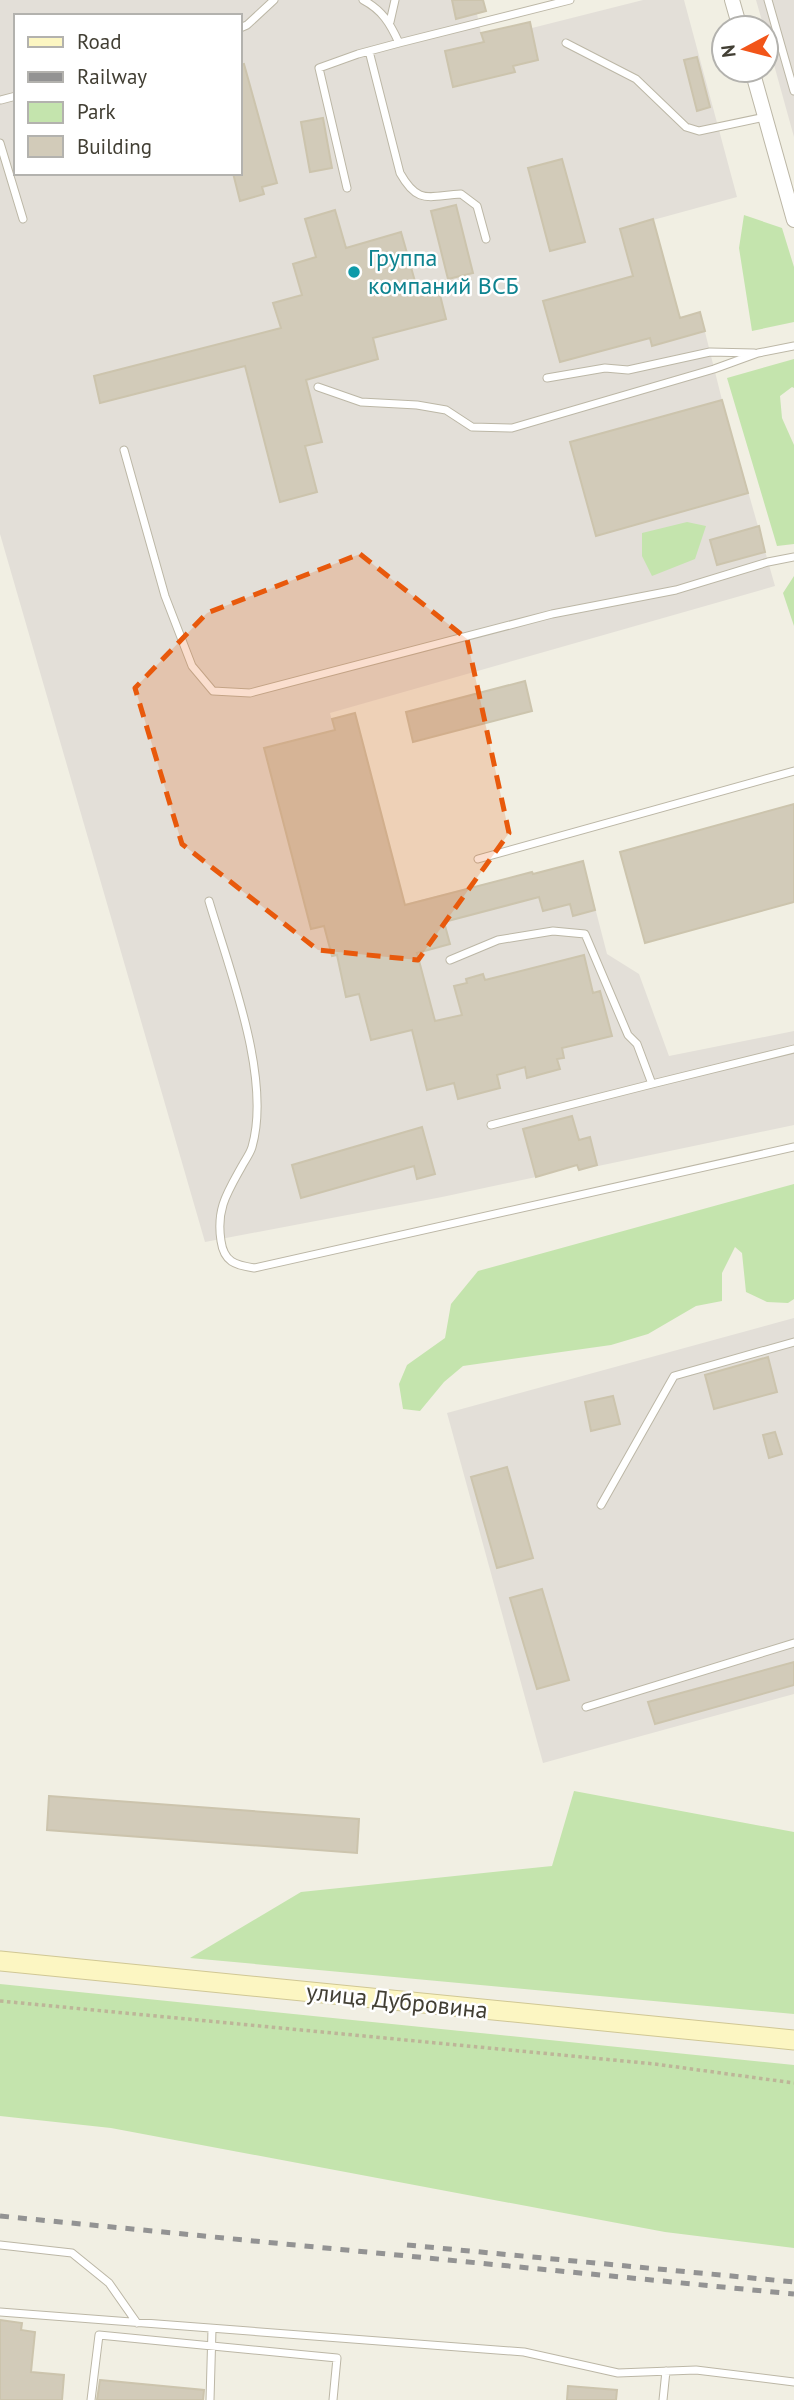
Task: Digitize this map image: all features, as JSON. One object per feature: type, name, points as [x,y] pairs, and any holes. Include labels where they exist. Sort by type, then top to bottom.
[{"type":"main road","name":"улица Дубровина","points":[[0,1961],[790,2036]]},
{"type":"street","points":[[756,84],[794,220]]},
{"type":"lane","points":[[242,27],[274,0]]},
{"type":"lane","points":[[363,0],[377,8],[390,22],[399,43]]},
{"type":"lane","points":[[390,22],[395,0]]},
{"type":"lane","points":[[348,188],[319,68],[369,51],[570,0]]},
{"type":"lane","points":[[768,0],[794,91]]},
{"type":"lane","points":[[566,43],[636,79],[686,127],[699,131],[765,117]]},
{"type":"lane","points":[[369,51],[400,173],[409,189],[421,197],[461,194],[477,206],[486,239]]},
{"type":"lane","points":[[0,109],[1,98]]},
{"type":"lane","points":[[0,143],[23,219]]},
{"type":"lane","points":[[318,387],[361,402],[417,405],[446,410],[472,427],[512,428],[714,369],[758,353],[794,346]]},
{"type":"lane","points":[[547,378],[605,368],[628,370],[710,352],[758,353]]},
{"type":"lane","points":[[124,450],[165,596],[192,666],[214,691],[250,693],[552,614],[676,590],[768,562],[794,557]]},
{"type":"lane","points":[[478,859],[794,771]]},
{"type":"lane","points":[[209,901],[251,1047],[258,1100],[252,1148],[222,1202],[221,1240],[226,1258],[236,1265],[254,1268],[794,1147]]},
{"type":"lane","points":[[450,960],[498,940],[553,930],[585,934],[628,1035],[637,1044],[652,1084]]},
{"type":"lane","points":[[491,1125],[794,1049]]},
{"type":"lane","points":[[601,1505],[674,1376],[794,1342]]},
{"type":"lane","points":[[586,1707],[794,1643]]},
{"type":"lane","points":[[0,2245],[72,2253],[109,2283],[137,2323]]},
{"type":"lane","points":[[0,2312],[524,2352],[618,2373],[696,2370],[794,2382]]},
{"type":"lane","points":[[209,2400],[212,2329]]},
{"type":"lane","points":[[91,2400],[99,2335],[337,2358],[333,2400]]},
{"type":"lane","points":[[663,2400],[666,2371]]},
{"type":"path","points":[[0,2001],[655,2064],[794,2083]]},
{"type":"highlighted area","points":[[360,554],[467,639],[509,833],[418,960],[318,950],[182,844],[135,688],[207,613]]},
{"type":"shaded area","points":[[0,0],[483,0],[486,11],[477,14],[481,33],[532,28],[643,0],[684,0],[737,197],[653,220],[680,317],[700,312],[775,586],[330,713],[381,910],[583,861],[607,954],[639,974],[669,1056],[794,1031],[794,1125],[579,1170],[577,1165],[536,1177],[442,1197],[205,1242],[0,534]]},
{"type":"shaded area","points":[[756,0],[794,0],[794,137],[779,84],[780,14],[760,14]]},
{"type":"shaded area","points":[[794,1318],[794,1694],[543,1763],[447,1413]]},
{"type":"green space","points":[[744,215],[782,228],[794,267],[794,322],[752,331],[739,248]]},
{"type":"green space","points":[[794,359],[794,388],[780,396],[782,418],[794,445],[794,544],[777,546],[727,378]]},
{"type":"green space","points":[[687,522],[706,526],[695,559],[652,576],[642,556],[642,533]]},
{"type":"green space","points":[[794,576],[794,626],[783,593]]},
{"type":"green space","points":[[794,1184],[794,1299],[788,1303],[767,1302],[746,1292],[742,1253],[735,1247],[722,1273],[722,1301],[696,1306],[648,1334],[611,1345],[463,1366],[444,1382],[420,1411],[403,1409],[399,1384],[407,1365],[445,1338],[451,1304],[478,1271]]},
{"type":"green space","points":[[574,1791],[794,1832],[794,2014],[190,1958],[301,1892],[552,1866]]},
{"type":"green space","points":[[0,1984],[794,2065],[794,2248],[665,2232],[111,2128],[0,2116]]},
{"type":"building","points":[[452,0],[483,0],[486,11],[456,19]]},
{"type":"building","points":[[530,22],[538,60],[513,66],[515,72],[453,87],[445,51],[484,42],[481,33]]},
{"type":"building","points":[[697,57],[710,107],[697,111],[684,60]]},
{"type":"building","points":[[242,64],[277,183],[262,187],[264,194],[240,201],[234,175],[242,175]]},
{"type":"building","points":[[323,118],[332,168],[310,172],[301,122]]},
{"type":"building","points":[[562,159],[585,242],[550,251],[528,168]]},
{"type":"building","points":[[456,205],[473,273],[448,279],[431,211]]},
{"type":"building","points":[[335,210],[346,248],[401,232],[418,292],[438,287],[446,319],[373,338],[378,359],[306,380],[322,442],[305,446],[317,492],[280,502],[245,366],[100,403],[94,376],[281,328],[273,303],[302,295],[293,264],[316,257],[305,219]]},
{"type":"building","points":[[653,219],[680,318],[700,312],[705,331],[652,346],[650,338],[560,362],[543,301],[633,276],[620,229]]},
{"type":"building","points":[[722,400],[748,493],[596,536],[570,442]]},
{"type":"building","points":[[759,526],[765,552],[717,565],[710,540]]},
{"type":"building","points":[[525,681],[532,711],[413,742],[406,712]]},
{"type":"building","points":[[355,713],[405,905],[583,861],[595,910],[573,916],[570,904],[543,911],[539,897],[444,922],[450,944],[417,953],[435,1021],[462,1015],[454,986],[467,983],[466,979],[483,974],[485,980],[584,955],[593,993],[600,991],[612,1036],[562,1048],[564,1058],[557,1059],[560,1069],[527,1078],[525,1067],[497,1075],[500,1088],[458,1099],[454,1083],[427,1090],[412,1030],[371,1040],[359,994],[346,997],[337,955],[332,956],[324,926],[311,929],[264,748],[335,730],[332,719]]},
{"type":"building","points":[[794,804],[794,902],[645,943],[620,852]]},
{"type":"building","points":[[572,1116],[579,1140],[590,1137],[597,1165],[579,1170],[577,1165],[536,1177],[523,1129]]},
{"type":"building","points":[[422,1127],[435,1174],[417,1179],[414,1166],[301,1198],[292,1165]]},
{"type":"building","points":[[768,1357],[777,1392],[714,1409],[705,1375]]},
{"type":"building","points":[[613,1396],[620,1424],[591,1431],[585,1402]]},
{"type":"building","points":[[775,1432],[782,1454],[769,1458],[763,1435]]},
{"type":"building","points":[[507,1467],[533,1558],[497,1568],[471,1477]]},
{"type":"building","points":[[542,1589],[569,1680],[537,1689],[510,1598]]},
{"type":"building","points":[[794,1662],[794,1685],[655,1724],[648,1702]]},
{"type":"building","points":[[49,1796],[359,1819],[357,1853],[47,1830]]},
{"type":"building","points":[[0,2320],[22,2323],[21,2330],[35,2332],[31,2372],[64,2375],[62,2400],[0,2400]]},
{"type":"building","points":[[100,2380],[204,2390],[203,2400],[97,2400]]},
{"type":"building","points":[[568,2386],[617,2390],[616,2400],[567,2400]]},
{"type":"railway","points":[[0,2216],[794,2294]]},
{"type":"railway","points":[[407,2245],[794,2282]]},
{"type":"place","name":"Группа компаний ВСБ","points":[[354,272]]}]
